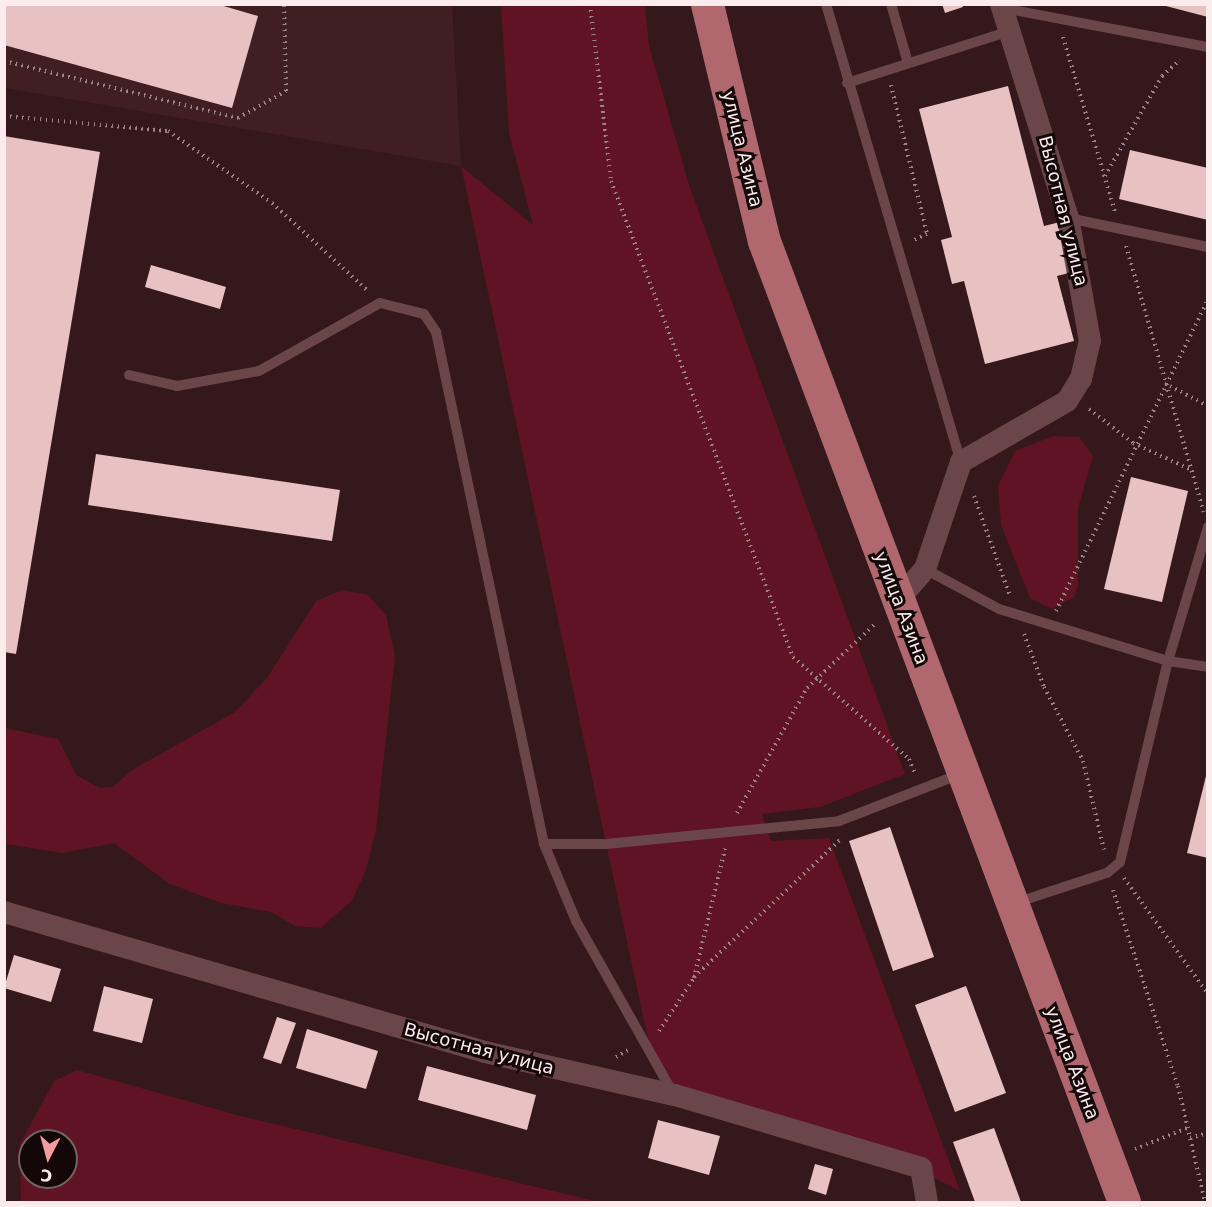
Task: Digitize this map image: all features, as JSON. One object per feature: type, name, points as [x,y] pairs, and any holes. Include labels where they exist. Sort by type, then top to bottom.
[{"type":"main road","name":"улица Азина","points":[[707,4],[764,241],[1124,1203]]},
{"type":"street","name":"Высотная улица","points":[[1002,6],[1068,218],[1090,341],[1074,391]]},
{"type":"street","points":[[898,600],[925,569],[961,462],[1067,401],[1074,391]]},
{"type":"street","name":"Высотная улица","points":[[4,912],[485,1052],[675,1095],[921,1168],[927,1203]]},
{"type":"lane","points":[[826,4],[961,462]]},
{"type":"lane","points":[[891,4],[908,63]]},
{"type":"lane","points":[[1002,6],[1202,46]]},
{"type":"lane","points":[[848,83],[1011,31]]},
{"type":"lane","points":[[1068,218],[1208,248]]},
{"type":"lane","points":[[129,375],[177,386],[259,371],[380,303],[424,314],[436,332],[544,844],[576,921],[675,1095]]},
{"type":"lane","points":[[1012,904],[1112,869],[1205,529]]},
{"type":"lane","points":[[925,569],[1016,614],[1168,661],[1208,667]]},
{"type":"lane","points":[[544,844],[606,844],[839,821],[963,772]]},
{"type":"path","points":[[4,61],[237,118],[286,91],[284,4]]},
{"type":"path","points":[[590,4],[611,181],[793,657],[909,759],[921,789]]},
{"type":"path","points":[[1058,18],[1204,506],[1205,529]]},
{"type":"path","points":[[1104,176],[1162,76],[1202,46]]},
{"type":"path","points":[[887,70],[927,234],[912,241],[915,252]]},
{"type":"path","points":[[4,117],[168,131],[272,203],[380,303]]},
{"type":"path","points":[[1030,652],[1050,625],[1133,443],[1169,386],[1208,299]]},
{"type":"path","points":[[1169,386],[1208,406]]},
{"type":"path","points":[[1074,391],[1104,425],[1133,443],[1192,471]]},
{"type":"path","points":[[961,462],[1030,652],[1083,761],[1190,1138],[1205,1203]]},
{"type":"path","points":[[694,978],[871,809]]},
{"type":"path","points":[[1112,869],[1208,994]]},
{"type":"path","points":[[1190,1138],[1208,1133]]},
{"type":"shaded area","points":[[4,5],[452,5],[461,166],[5,88]]},
{"type":"shaded area","points":[[501,5],[645,5],[649,46],[690,188],[905,774],[820,807],[762,814],[771,841],[829,838],[960,1191],[885,1153],[674,1098],[647,1035],[461,166],[533,225],[509,133]]},
{"type":"shaded area","points":[[1053,436],[1079,437],[1093,456],[1078,508],[1078,586],[1074,597],[1052,609],[1030,598],[1001,525],[998,486],[1015,451]]},
{"type":"shaded area","points":[[342,590],[368,595],[386,615],[395,656],[376,830],[365,873],[352,900],[321,928],[295,926],[271,912],[221,903],[170,884],[114,843],[63,853],[5,844],[5,728],[58,739],[76,775],[100,788],[113,787],[132,770],[235,712],[267,678],[316,601]]},
{"type":"shaded area","points":[[77,1070],[237,1115],[599,1202],[21,1202],[21,1189],[78,1189],[78,1129],[28,1129],[54,1081]]},
{"type":"building","points":[[4,4],[217,4],[258,16],[232,108],[4,45]]},
{"type":"building","points":[[942,4],[962,4],[963,7],[945,13]]},
{"type":"building","points":[[1162,4],[1208,4],[1208,17],[1162,5]]},
{"type":"building","points":[[1008,86],[1044,226],[1060,222],[1073,272],[1057,276],[1074,341],[985,364],[964,281],[952,284],[941,240],[952,237],[919,109]]},
{"type":"building","points":[[4,136],[100,152],[16,654],[4,652]]},
{"type":"building","points":[[1130,150],[1208,168],[1208,220],[1119,199]]},
{"type":"building","points":[[151,265],[226,287],[220,309],[145,287]]},
{"type":"building","points":[[96,454],[340,490],[332,541],[88,505]]},
{"type":"building","points":[[1131,477],[1188,491],[1162,602],[1104,589]]},
{"type":"building","points":[[1208,772],[1208,858],[1187,853]]},
{"type":"building","points":[[890,827],[934,957],[893,971],[849,841]]},
{"type":"building","points":[[14,955],[61,969],[51,1002],[4,988]]},
{"type":"building","points":[[104,986],[153,999],[142,1043],[93,1031]]},
{"type":"building","points":[[966,986],[1006,1093],[955,1112],[915,1005]]},
{"type":"building","points":[[277,1017],[296,1023],[281,1064],[263,1058]]},
{"type":"building","points":[[307,1029],[378,1051],[366,1089],[296,1068]]},
{"type":"building","points":[[427,1066],[536,1095],[527,1130],[418,1100]]},
{"type":"building","points":[[658,1120],[720,1136],[709,1175],[648,1158]]},
{"type":"building","points":[[994,1128],[1021,1202],[975,1202],[953,1142]]},
{"type":"building","points":[[815,1164],[833,1169],[826,1195],[808,1189]]}]
